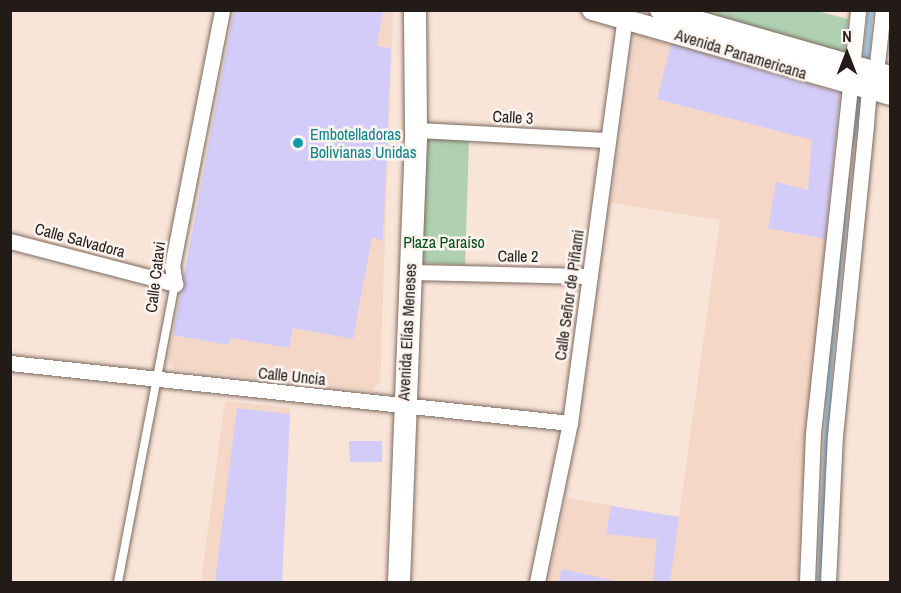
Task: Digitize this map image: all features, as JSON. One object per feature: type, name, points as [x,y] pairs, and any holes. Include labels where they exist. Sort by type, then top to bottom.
[{"type":"main road","name":"Avenida Elías Meneses","points":[[399,582],[416,130],[415,10]]},
{"type":"main road","name":"Avenida Panamericana","points":[[592,10],[626,15],[851,77],[879,80],[891,95]]},
{"type":"main road","name":"Avenida Panamericana","points":[[660,10],[851,77]]},
{"type":"street","name":"Calle Catavi","points":[[176,284],[172,266],[222,10]]},
{"type":"street","points":[[807,582],[813,433],[858,10]]},
{"type":"street","points":[[828,582],[835,436],[879,80],[883,10]]},
{"type":"street","name":"Calle Señor de Piñami","points":[[537,582],[570,423],[626,15]]},
{"type":"street","name":"Calle 3","points":[[416,130],[608,140]]},
{"type":"street","name":"Calle Salvadora","points":[[10,241],[176,284]]},
{"type":"street","name":"Calle 2","points":[[410,272],[590,276]]},
{"type":"street","name":"Calle Uncia","points":[[10,363],[570,423]]},
{"type":"lane","name":"Calle Catavi","points":[[118,582],[176,284]]},
{"type":"shaded area","name":"Embotelladoras Bolivianas Unidas","points":[[234,11],[393,11],[380,381],[372,391],[174,369],[168,359]]},
{"type":"shaded area","points":[[635,34],[840,93],[799,524],[798,582],[548,582],[566,498],[679,517],[720,220],[611,203]]},
{"type":"shaded area","points":[[225,401],[290,408],[282,582],[201,582]]},
{"type":"green space","points":[[691,11],[817,11],[848,19],[844,54]]},
{"type":"green space","name":"Plaza Paraíso","points":[[434,138],[469,138],[465,265],[422,263],[426,142]]},
{"type":"building","name":"Embotelladoras Bolivianas Unidas","points":[[234,10],[383,10],[377,46],[391,48],[383,241],[372,237],[353,339],[293,328],[289,348],[231,338],[229,345],[173,335]]},
{"type":"building","points":[[671,44],[840,93],[825,239],[768,228],[776,182],[808,190],[812,140],[657,99]]},
{"type":"building","points":[[237,408],[290,414],[282,582],[215,582]]},
{"type":"building","points":[[349,441],[382,441],[382,462],[350,462]]},
{"type":"building","points":[[611,506],[679,517],[670,582],[653,582],[657,539],[606,534]]},
{"type":"building","points":[[562,569],[620,582],[559,582]]},
{"type":"waterway","points":[[866,56],[870,10]]},
{"type":"waterway","points":[[851,144],[859,100]]},
{"type":"waterway","points":[[819,582],[830,360],[847,179]]},
{"type":"place","name":"Embotelladoras Bolivianas Unidas","points":[[298,143]]}]
